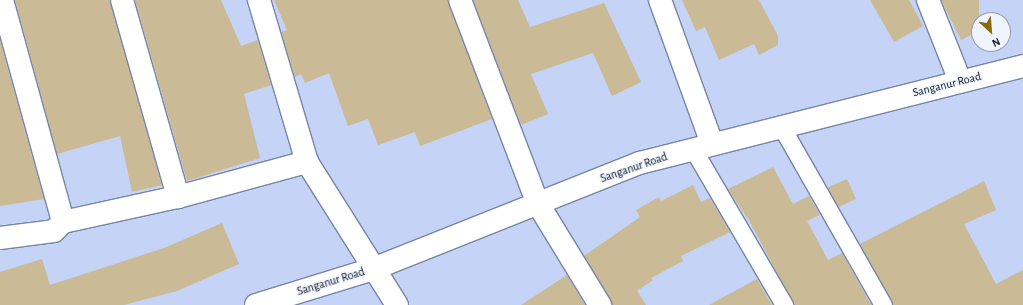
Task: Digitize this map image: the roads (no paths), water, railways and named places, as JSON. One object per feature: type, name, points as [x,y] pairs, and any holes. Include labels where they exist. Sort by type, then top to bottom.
[{"type":"street","points":[[2,0],[63,222]]},
{"type":"street","points":[[122,0],[178,197]]},
{"type":"street","points":[[259,0],[307,162],[397,305]]},
{"type":"street","points":[[460,0],[538,204],[600,305]]},
{"type":"street","points":[[660,0],[703,146]]},
{"type":"street","points":[[928,0],[960,81]]},
{"type":"street","name":"Sanganur Road","points":[[256,305],[373,269],[640,163],[1023,66]]},
{"type":"street","points":[[0,238],[54,231],[63,222],[178,197],[307,162]]},
{"type":"lane","points":[[782,126],[883,305]]},
{"type":"lane","points":[[703,146],[784,305]]}]
